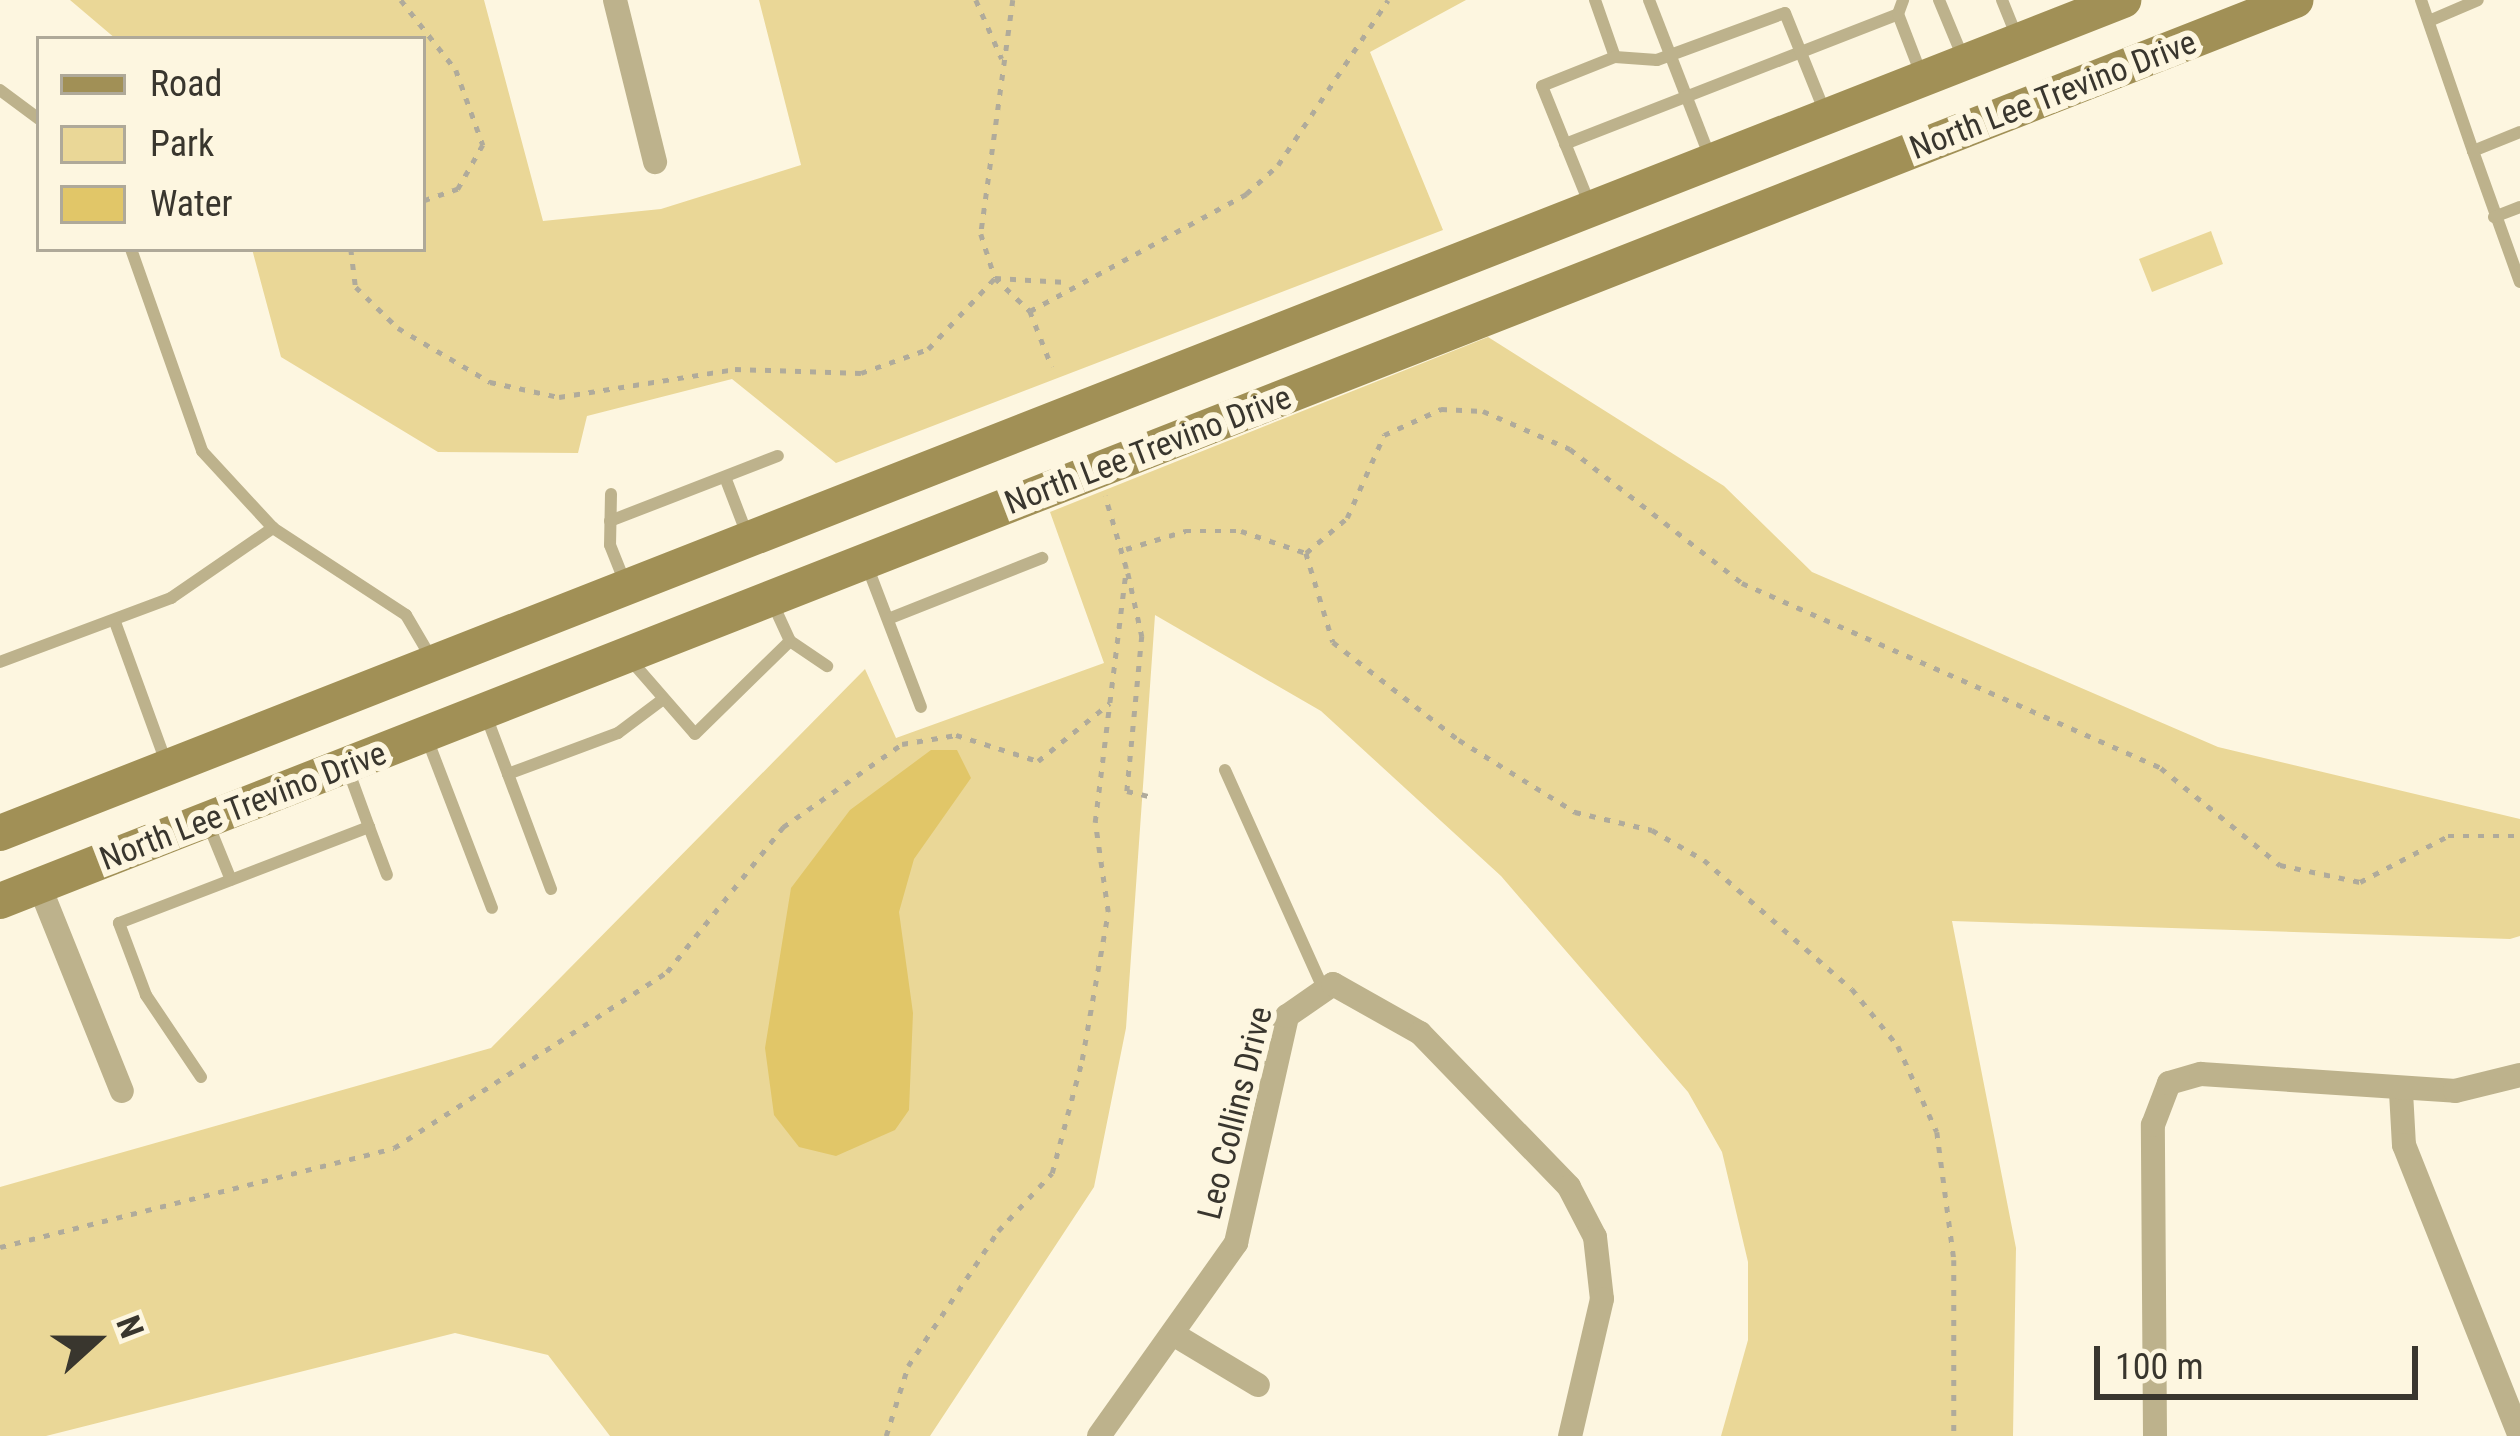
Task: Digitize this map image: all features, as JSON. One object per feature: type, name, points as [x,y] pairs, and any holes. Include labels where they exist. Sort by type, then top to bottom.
[{"type":"main road","name":"North Lee Trevino Drive","points":[[0,833],[2123,0]]},
{"type":"main road","name":"North Lee Trevino Drive","points":[[0,901],[2274,4]]},
{"type":"street","points":[[615,0],[656,162]]},
{"type":"street","points":[[39,885],[122,1091]]},
{"type":"street","name":"Leo Collins Drive","points":[[1099,1436],[1236,1243],[1287,1016],[1322,986],[1369,995],[1420,1034],[1570,1187],[1595,1238],[1602,1299],[1570,1436]]},
{"type":"street","points":[[2155,1436],[2160,1093],[2201,1074],[2401,1092],[2520,1075]]},
{"type":"street","points":[[2401,1092],[2404,1145],[2520,1436]]},
{"type":"street","points":[[1173,1334],[1258,1385]]},
{"type":"lane","points":[[1595,0],[1615,57]]},
{"type":"lane","points":[[1648,0],[1712,161]]},
{"type":"lane","points":[[1939,0],[1965,63]]},
{"type":"lane","points":[[2002,0],[2018,42]]},
{"type":"lane","points":[[2421,0],[2519,287]]},
{"type":"lane","points":[[2429,21],[2478,0]]},
{"type":"lane","points":[[1565,144],[1801,52],[1900,7],[1922,79]]},
{"type":"lane","points":[[1591,209],[1542,86],[1615,57],[1670,55],[1784,13],[1826,116]]},
{"type":"lane","points":[[0,90],[36,117]]},
{"type":"lane","points":[[2473,151],[2520,132]]},
{"type":"lane","points":[[2494,217],[2520,207]]},
{"type":"lane","points":[[132,252],[184,418],[273,528],[406,615],[434,663]]},
{"type":"lane","points":[[610,520],[778,456]]},
{"type":"lane","points":[[725,477],[749,539]]},
{"type":"lane","points":[[611,494],[610,520],[627,587]]},
{"type":"lane","points":[[0,662],[115,622],[221,570],[273,528]]},
{"type":"lane","points":[[887,619],[1042,557]]},
{"type":"lane","points":[[866,562],[921,707]]},
{"type":"lane","points":[[771,598],[790,641],[827,666]]},
{"type":"lane","points":[[115,622],[168,766]]},
{"type":"lane","points":[[627,656],[695,734],[790,641]]},
{"type":"lane","points":[[508,774],[618,733],[662,700]]},
{"type":"lane","points":[[484,712],[551,890]]},
{"type":"lane","points":[[426,735],[492,908]]},
{"type":"lane","points":[[346,766],[387,874]]},
{"type":"lane","points":[[1225,770],[1322,986]]},
{"type":"lane","points":[[206,820],[231,880]]},
{"type":"lane","points":[[201,1077],[146,995],[119,923],[369,827]]},
{"type":"path","points":[[400,0],[456,70],[483,145],[458,189],[426,200]]},
{"type":"path","points":[[976,0],[1004,64]]},
{"type":"path","points":[[1013,0],[982,203],[995,278],[1030,311],[1052,367]]},
{"type":"path","points":[[1030,311],[1067,282],[1196,228],[1262,179],[1388,0]]},
{"type":"path","points":[[351,252],[356,287],[398,328],[490,382],[559,397],[735,369],[880,368],[928,349],[995,278],[1067,282]]},
{"type":"path","points":[[1306,553],[1347,518],[1384,435],[1441,409],[1483,411],[1570,448],[1742,583],[2161,768],[2280,865],[2360,882],[2448,836],[2520,836]]},
{"type":"path","points":[[886,1436],[908,1366],[1058,1159],[1102,971],[1108,912],[1094,822],[1126,568],[1126,549],[1105,496]]},
{"type":"path","points":[[1126,549],[1185,531],[1241,531],[1306,553]]},
{"type":"path","points":[[1306,553],[1333,642],[1459,740],[1575,812],[1652,830],[1704,860],[1824,961],[1898,1046],[1926,1098],[1949,1187],[1954,1436]]},
{"type":"path","points":[[1126,568],[1142,636],[1127,791],[1152,797]]},
{"type":"path","points":[[0,1247],[394,1148],[667,972],[783,827],[902,744],[956,735],[1038,761],[1110,703]]},
{"type":"green space","points":[[70,0],[484,0],[543,221],[661,209],[801,165],[759,0],[1466,0],[1370,52],[1443,230],[836,463],[732,379],[587,416],[578,453],[438,452],[281,357],[253,252],[426,252],[426,36],[112,36]]},
{"type":"green space","points":[[2211,231],[2223,264],[2152,292],[2139,259]]},
{"type":"green space","points":[[1488,337],[1724,486],[1812,572],[2218,747],[2520,819],[2520,936],[2510,939],[1952,921],[2016,1248],[2013,1436],[1721,1436],[1748,1340],[1748,1262],[1722,1152],[1688,1092],[1501,876],[1321,711],[1155,615],[1126,1028],[1094,1187],[930,1436],[610,1436],[548,1355],[455,1333],[46,1436],[0,1436],[0,1187],[491,1048],[865,669],[896,738],[1104,663],[1050,512]]},
{"type":"water","points":[[931,750],[957,750],[971,778],[914,859],[899,912],[913,1013],[909,1110],[895,1130],[836,1156],[799,1147],[774,1115],[765,1048],[791,888],[850,810]]}]
